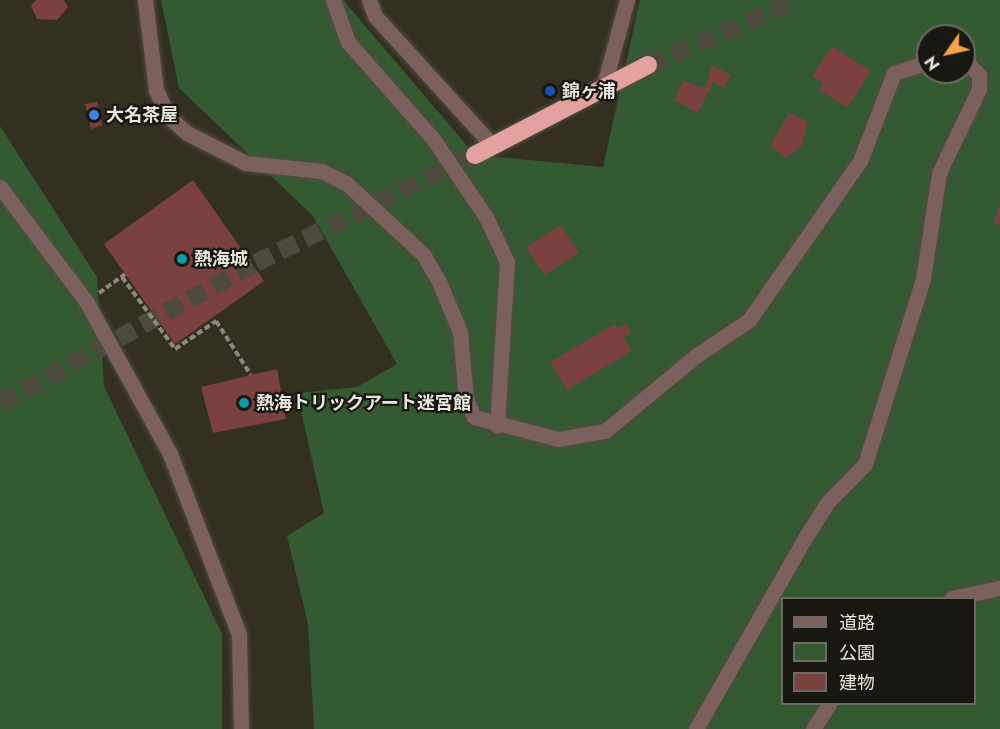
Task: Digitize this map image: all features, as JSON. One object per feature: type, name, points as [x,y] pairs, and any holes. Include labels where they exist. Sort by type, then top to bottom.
[{"type":"highway","points":[[475,155],[604,85],[648,66]]},
{"type":"street","points":[[145,0],[156,90],[168,116],[187,133],[246,163],[336,175],[423,254],[454,311],[465,356],[468,410],[482,423],[558,439],[605,431],[697,355],[749,320],[860,161],[894,73],[916,66]]},
{"type":"street","points":[[333,0],[348,42],[434,140],[486,217],[507,262],[497,426]]},
{"type":"street","points":[[369,0],[375,16],[493,146]]},
{"type":"street","points":[[604,85],[627,0]]},
{"type":"street","points":[[696,729],[827,503],[865,464],[923,279],[939,173],[979,89],[979,75],[976,72]]},
{"type":"street","points":[[0,187],[86,302],[170,454],[239,635],[241,729]]},
{"type":"street","points":[[957,597],[1000,588]]},
{"type":"street","points":[[813,729],[828,705]]},
{"type":"path","points":[[86,302],[124,275],[175,349],[216,321],[251,375]]},
{"type":"green space","points":[[161,0],[343,0],[475,155],[603,167],[640,0],[1000,0],[1000,729],[314,729],[308,624],[287,536],[324,513],[297,393],[357,387],[397,364],[313,216],[179,88]]},
{"type":"green space","points":[[0,126],[97,277],[104,386],[222,634],[222,729],[0,729]]},
{"type":"building","points":[[36,0],[64,0],[68,7],[57,20],[37,19],[31,6]]},
{"type":"building","points":[[832,46],[871,71],[847,108],[819,90],[823,83],[812,76]]},
{"type":"building","points":[[712,65],[731,75],[724,88],[713,82],[698,113],[674,100],[683,81],[705,88]]},
{"type":"building","name":"大名茶屋","points":[[97,102],[102,125],[91,129],[85,104]]},
{"type":"building","points":[[789,113],[808,121],[802,146],[786,158],[770,146]]},
{"type":"building","name":"熱海城","points":[[193,180],[264,281],[175,344],[104,244]]},
{"type":"building","points":[[1000,203],[1000,225],[994,223]]},
{"type":"building","points":[[561,225],[579,253],[544,275],[526,247]]},
{"type":"building","points":[[626,323],[632,333],[623,337],[632,351],[567,390],[550,362],[615,324],[618,328]]},
{"type":"building","name":"熱海トリックアート迷宮館","points":[[277,369],[286,419],[213,433],[201,387]]},
{"type":"tunnel","points":[[648,65],[798,0]]},
{"type":"tunnel","points":[[0,403],[256,263],[475,155]]},
{"type":"place","name":"錦ヶ浦","points":[[550,91]]},
{"type":"place","name":"大名茶屋","points":[[94,115]]},
{"type":"place","name":"熱海城","points":[[182,259]]},
{"type":"place","name":"熱海トリックアート迷宮館","points":[[244,403]]}]
